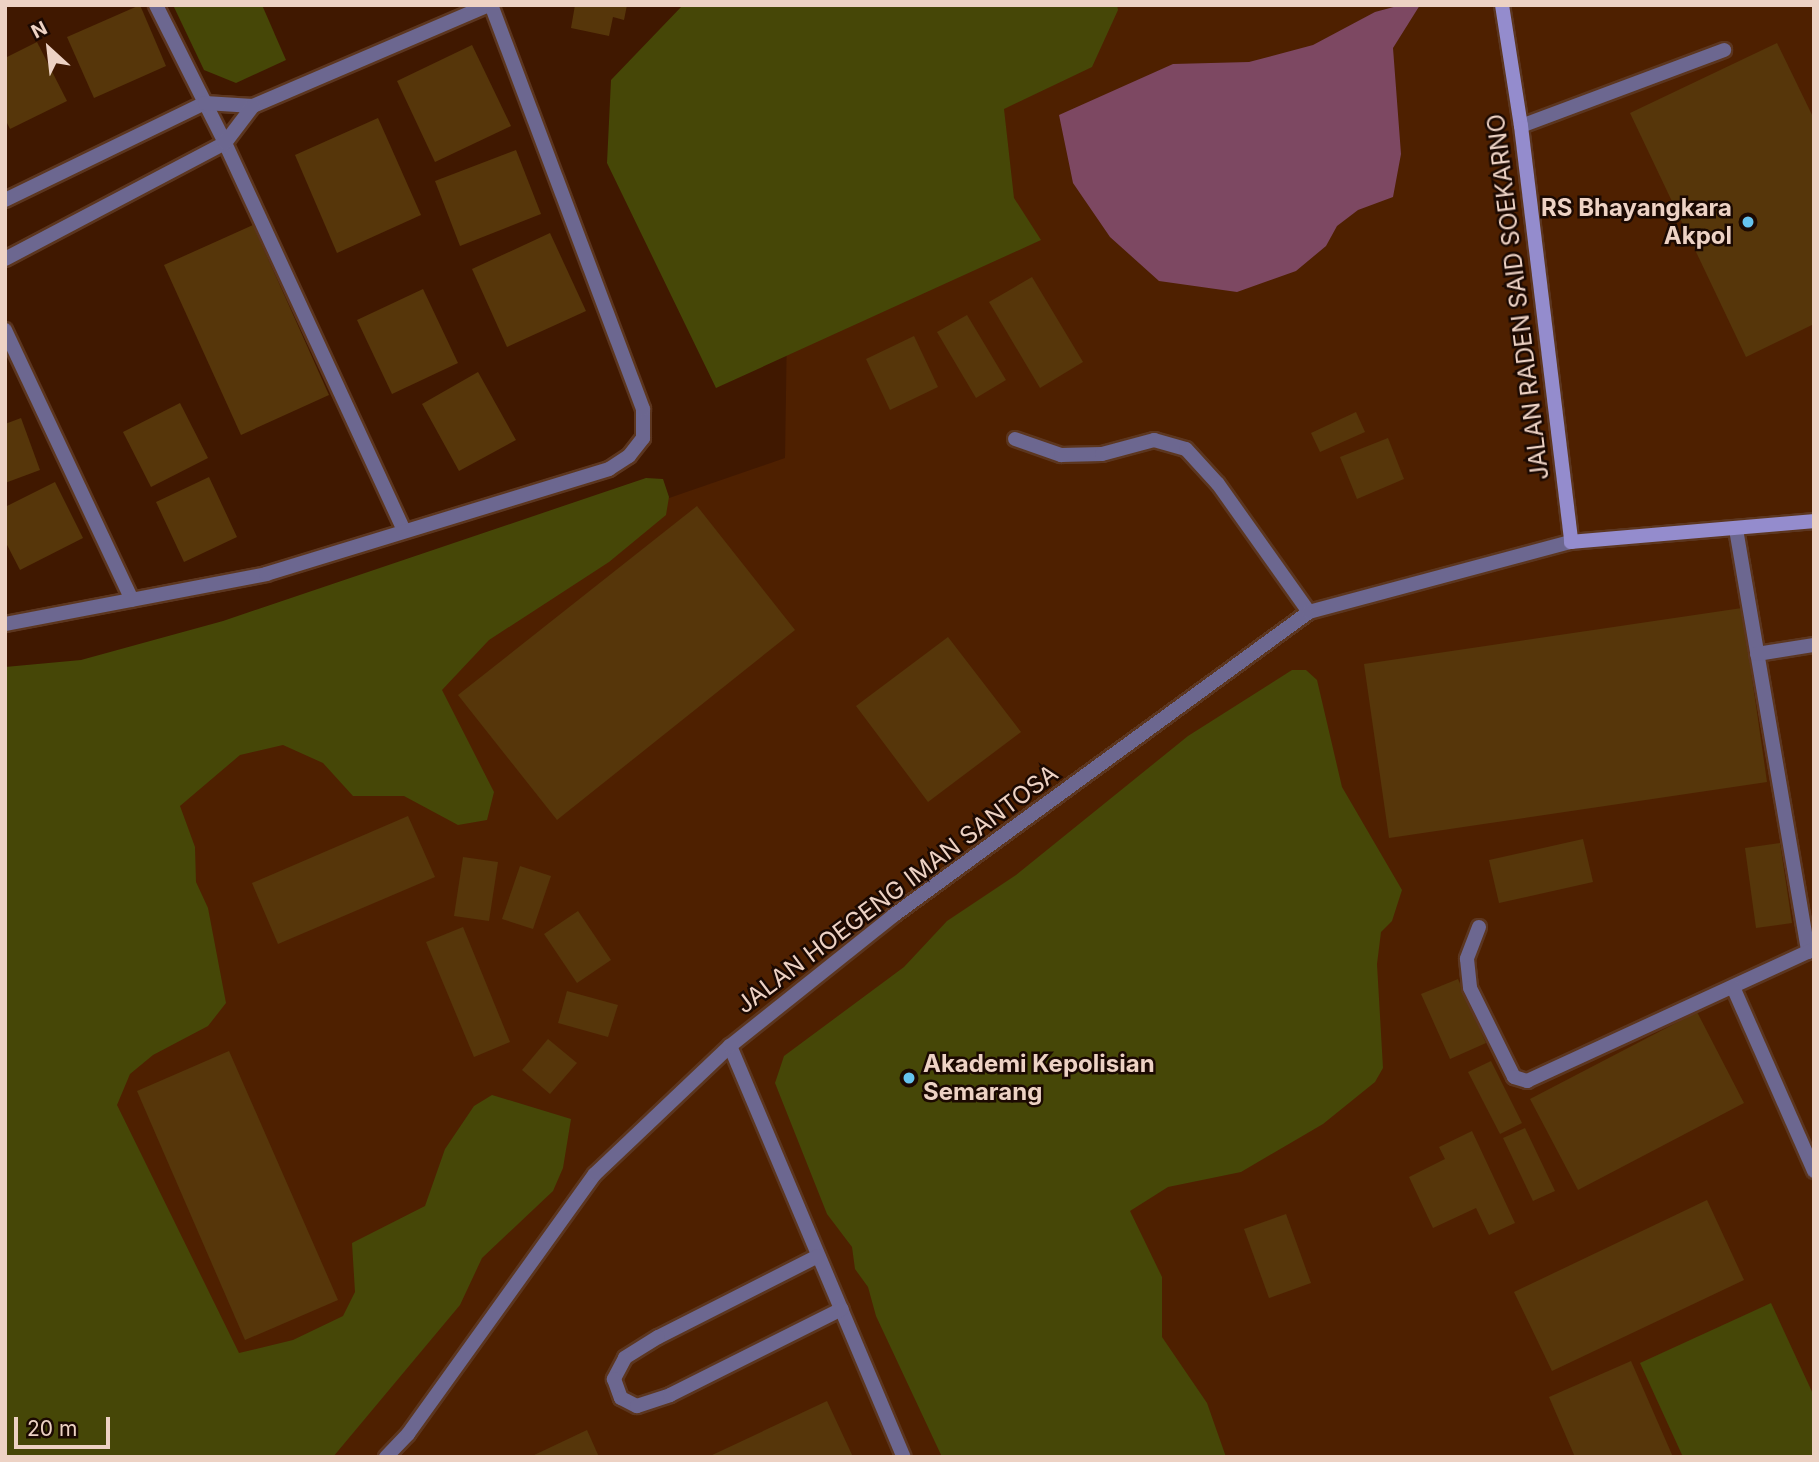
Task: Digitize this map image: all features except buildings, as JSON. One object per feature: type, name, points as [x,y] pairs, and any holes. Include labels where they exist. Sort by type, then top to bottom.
[{"type":"street","points":[[156,5],[225,143],[404,530]]},
{"type":"street","points":[[5,200],[205,103],[253,106],[490,5],[643,409],[643,438],[629,456],[609,469],[265,574],[5,624]]},
{"type":"street","name":"JALAN RADEN SAID SOEKARNO","points":[[1502,5],[1521,126],[1571,542]]},
{"type":"street","points":[[1521,126],[1724,50]]},
{"type":"street","points":[[5,259],[225,143],[253,106]]},
{"type":"street","points":[[5,330],[132,600]]},
{"type":"street","points":[[1014,439],[1061,455],[1102,454],[1154,440],[1186,449],[1218,484],[1310,612]]},
{"type":"street","points":[[1571,542],[1814,521]]},
{"type":"street","points":[[1479,927],[1467,959],[1470,988],[1514,1077],[1527,1081],[1811,951],[1736,529]]},
{"type":"street","name":"JALAN HOEGENG IMAN SANTOSA","points":[[386,1457],[408,1434],[595,1174],[730,1046],[894,915],[1310,612],[1571,542]]},
{"type":"street","points":[[1757,654],[1814,645]]},
{"type":"street","points":[[1733,987],[1814,1171]]},
{"type":"street","points":[[730,1046],[904,1457]]},
{"type":"street","points":[[818,1256],[658,1337],[625,1358],[614,1379],[621,1398],[637,1406],[670,1395],[842,1309]]},
{"type":"shaded area","points":[[173,5],[262,5],[286,60],[236,83],[204,70]]},
{"type":"shaded area","points":[[683,5],[1117,5],[1118,10],[1092,67],[1004,109],[1014,198],[1041,240],[716,388],[607,163],[611,80]]},
{"type":"shaded area","name":"Akademi Kepolisian Semarang","points":[[952,5],[1814,5],[1814,1457],[5,1457],[84,700],[785,458],[788,262]]},
{"type":"shaded area","points":[[1401,5],[1420,5],[1393,48],[1401,154],[1393,197],[1358,210],[1337,226],[1326,246],[1296,271],[1237,292],[1159,281],[1110,237],[1073,183],[1059,115],[1173,64],[1249,62],[1313,45],[1375,12]]},
{"type":"shaded area","points":[[646,478],[663,479],[669,497],[666,515],[609,562],[489,640],[442,690],[494,792],[487,820],[458,825],[404,796],[353,796],[323,763],[283,745],[240,755],[180,806],[195,847],[196,882],[208,908],[226,1003],[208,1026],[153,1055],[130,1074],[117,1105],[239,1353],[293,1340],[343,1316],[355,1292],[352,1243],[425,1206],[445,1149],[474,1106],[492,1095],[571,1119],[563,1168],[553,1191],[482,1258],[460,1305],[333,1457],[5,1457],[5,667],[81,660],[223,621]]},
{"type":"shaded area","points":[[1292,670],[1306,670],[1317,680],[1342,787],[1402,890],[1392,921],[1381,932],[1377,964],[1383,1068],[1375,1082],[1323,1124],[1241,1172],[1168,1187],[1130,1211],[1162,1277],[1162,1337],[1207,1403],[1226,1457],[942,1457],[876,1316],[868,1287],[855,1269],[852,1247],[827,1214],[775,1083],[784,1056],[904,967],[947,921],[1016,875],[1188,736]]},
{"type":"shaded area","points":[[1771,1303],[1814,1396],[1814,1457],[1683,1457],[1640,1363]]},
{"type":"place","name":"RS Bhayangkara Akpol","points":[[1748,222]]},
{"type":"place","name":"Akademi Kepolisian Semarang","points":[[909,1078]]}]
